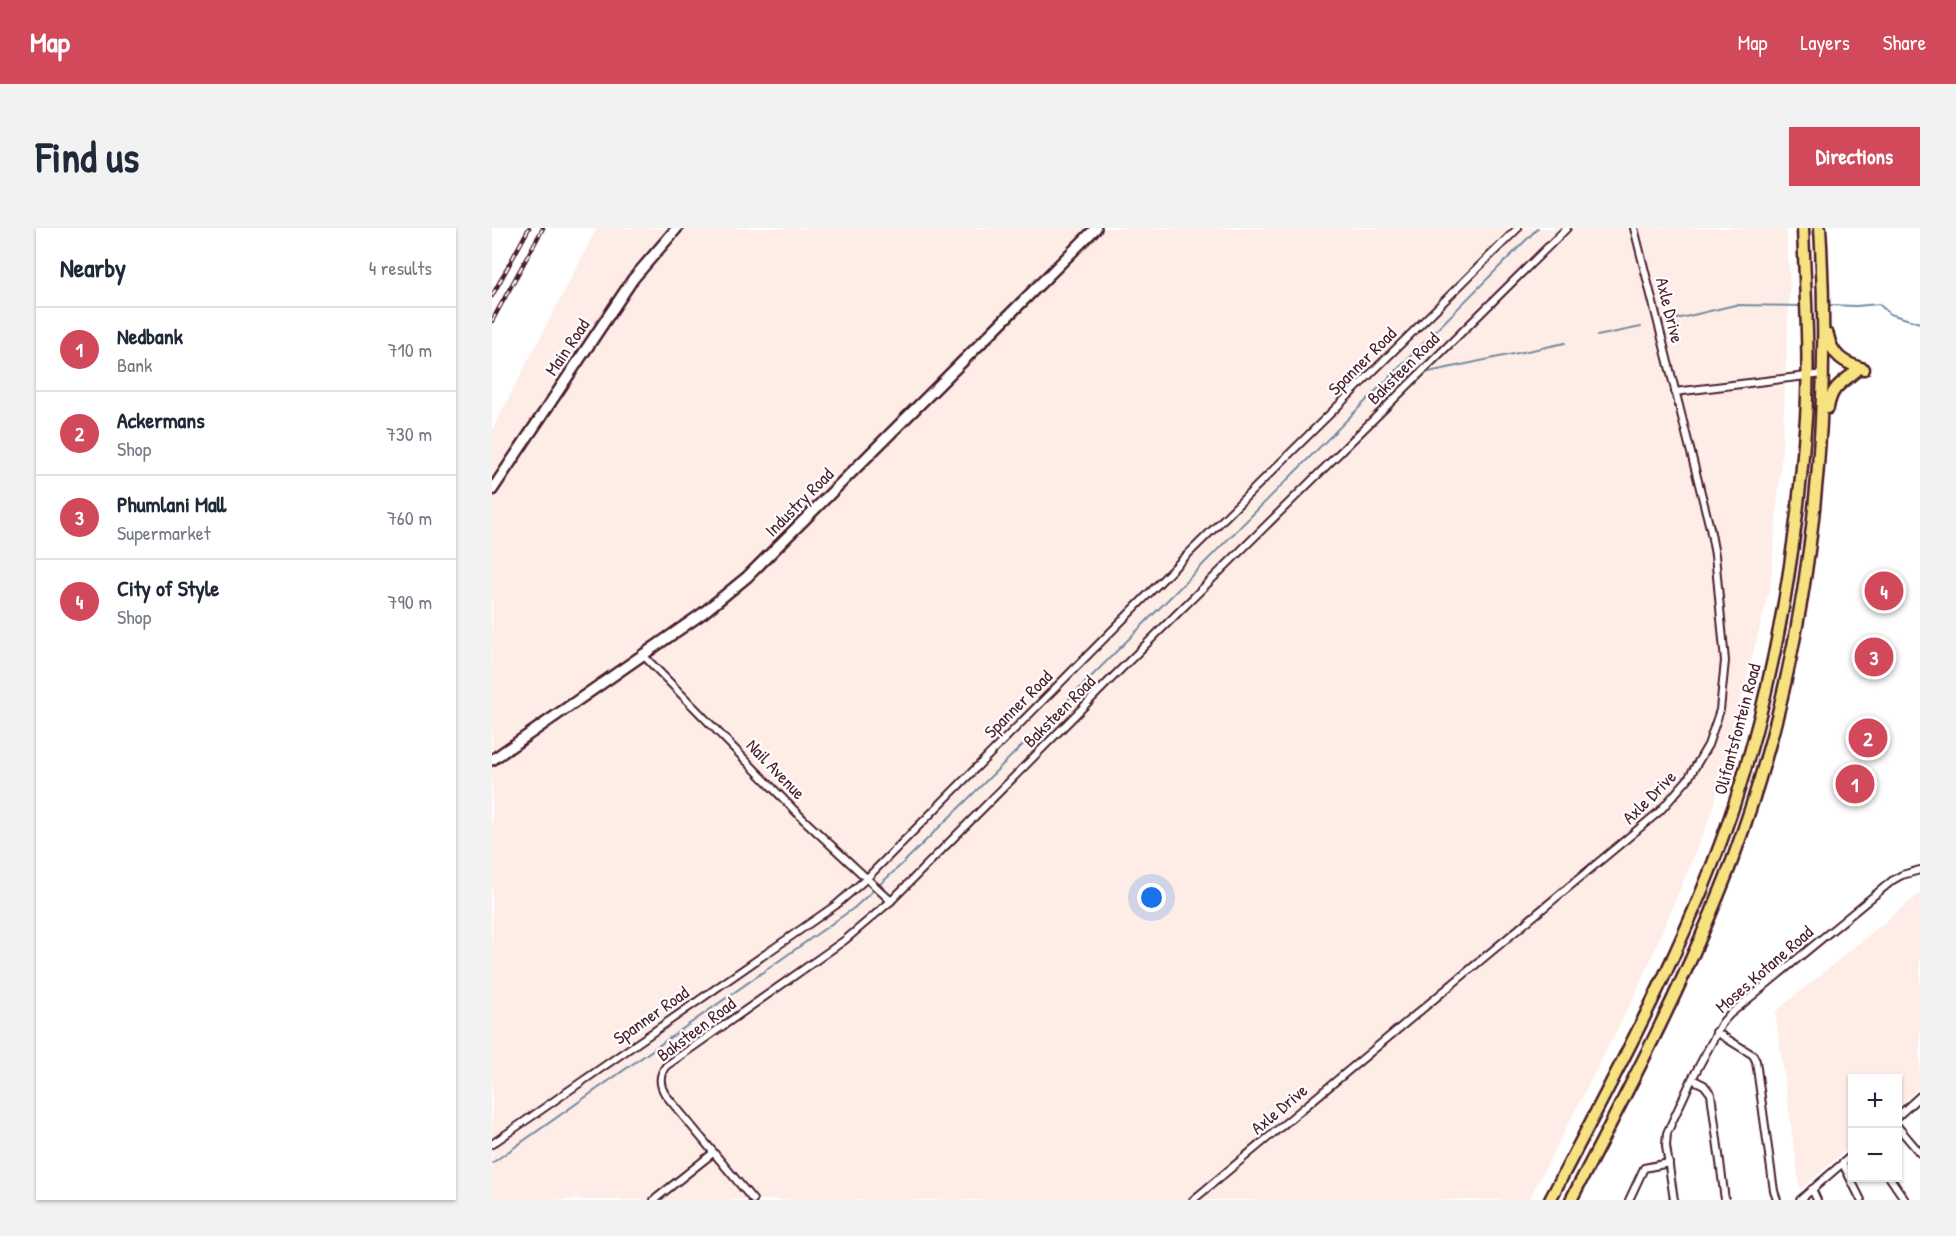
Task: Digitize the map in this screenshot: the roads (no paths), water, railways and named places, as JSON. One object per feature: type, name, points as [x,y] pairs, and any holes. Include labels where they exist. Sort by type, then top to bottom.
[{"type":"main road","name":"Olifantsfontein Road","points":[[1550,1200],[1678,945],[1716,854],[1745,769],[1760,714],[1789,575],[1803,459],[1806,417],[1806,292],[1803,228]]},
{"type":"main road","name":"Olifantsfontein Road","points":[[1571,1200],[1694,955],[1743,830],[1771,736],[1797,624],[1816,501],[1822,437],[1825,315],[1820,228]]},
{"type":"main road","points":[[1822,437],[1832,392],[1840,383],[1860,370],[1835,354],[1829,341],[1825,315]]},
{"type":"street","name":"Main Road","points":[[492,490],[633,279],[677,228]]},
{"type":"street","name":"Industry Road","points":[[492,760],[714,605],[747,577],[1096,228]]},
{"type":"street","name":"Spanner Road","points":[[492,1144],[826,912],[866,879],[1181,561],[1518,228]]},
{"type":"street","name":"Baksteen Road","points":[[753,1200],[662,1089],[660,1077],[666,1066],[845,940],[891,902],[1113,677],[1567,228]]},
{"type":"street","name":"Axle Drive","points":[[1193,1200],[1660,811],[1700,762],[1720,711],[1725,661],[1715,555],[1634,228]]},
{"type":"street","points":[[1675,392],[1824,374]]},
{"type":"street","name":"Nail Avenue","points":[[643,655],[803,819],[891,902]]},
{"type":"street","name":"Moses Kotane Road","points":[[1674,1200],[1666,1138],[1668,1126],[1716,1032],[1729,1015],[1893,880],[1902,874],[1920,870]]},
{"type":"street","points":[[1716,1032],[1753,1055],[1756,1061],[1776,1200]]},
{"type":"street","points":[[1692,1079],[1704,1085],[1711,1094],[1725,1200]]},
{"type":"street","points":[[1902,1112],[1920,1096]]},
{"type":"street","points":[[1899,1128],[1920,1153]]},
{"type":"street","points":[[654,1200],[713,1153]]},
{"type":"street","points":[[1800,1200],[1848,1159]]},
{"type":"street","points":[[1629,1200],[1644,1168],[1669,1163]]},
{"type":"street","points":[[1843,1164],[1861,1200]]},
{"type":"street","points":[[1893,1182],[1905,1200]]},
{"type":"street","points":[[1812,1189],[1817,1200]]},
{"type":"waterway","points":[[492,1163],[854,908],[900,866],[1060,708],[1538,228]]},
{"type":"waterway","points":[[1827,305],[1879,304],[1890,314],[1920,323]]},
{"type":"waterway","points":[[1668,321],[1735,305],[1804,306]]},
{"type":"waterway","points":[[1597,336],[1641,327]]},
{"type":"waterway","points":[[1424,373],[1565,343]]},
{"type":"railway","points":[[492,296],[529,228]]},
{"type":"railway","points":[[492,321],[543,228]]},
{"type":"place","name":"City of Style","points":[[1884,591]]},
{"type":"place","name":"Phumlani Mall","points":[[1874,657]]},
{"type":"place","name":"Ackermans","points":[[1868,738]]},
{"type":"place","name":"Nedbank","points":[[1855,784]]}]
